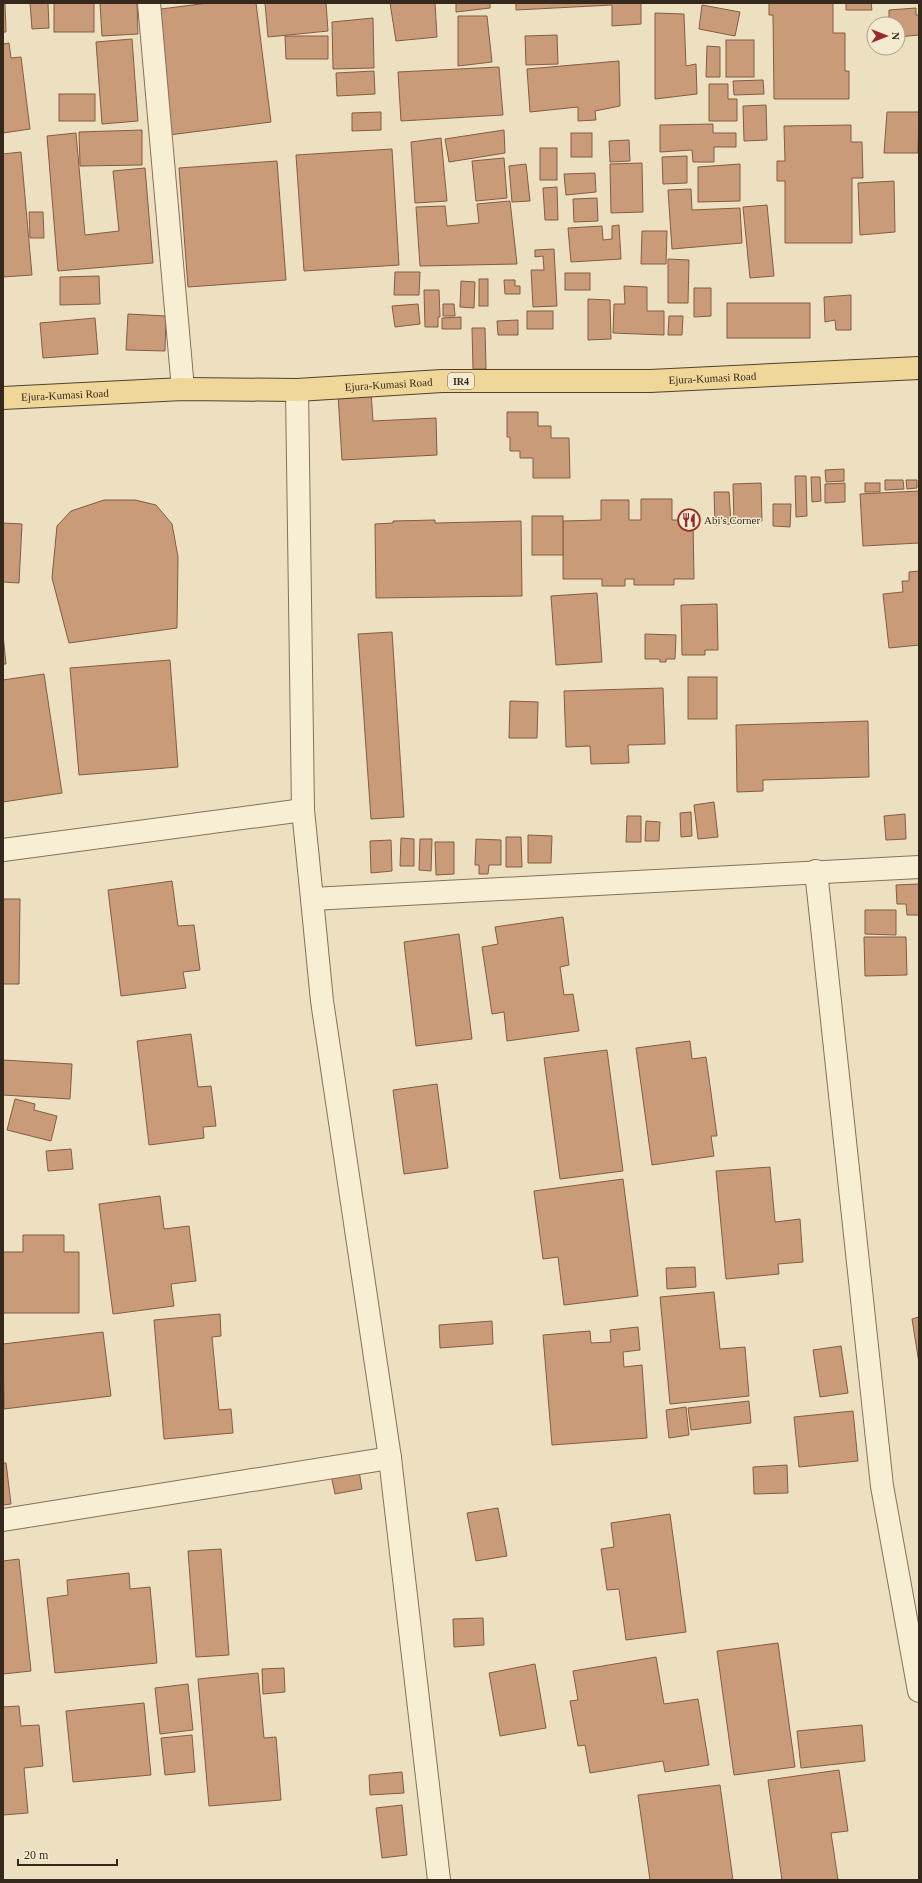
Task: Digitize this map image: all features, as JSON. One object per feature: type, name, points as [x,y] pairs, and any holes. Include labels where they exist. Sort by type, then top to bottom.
[{"type":"main road","name":"Ejura-Kumasi Road","points":[[3,398],[183,389],[297,390],[442,381],[650,381],[919,368]]},
{"type":"street","points":[[149,3],[183,389]]},
{"type":"street","points":[[297,390],[304,810],[312,899],[322,1001],[390,1458],[439,1880]]},
{"type":"street","points":[[3,850],[304,810]]},
{"type":"street","points":[[312,899],[816,871],[919,867]]},
{"type":"street","points":[[816,871],[882,1486],[919,1691]]},
{"type":"street","points":[[3,1520],[390,1458]]},
{"type":"building","points":[[3,3],[5,3],[6,32],[3,32]]},
{"type":"building","points":[[30,3],[48,3],[49,28],[32,29]]},
{"type":"building","points":[[54,3],[94,3],[94,32],[54,32]]},
{"type":"building","points":[[100,3],[137,3],[138,34],[102,36]]},
{"type":"building","points":[[208,3],[256,3],[271,122],[169,135],[153,10]]},
{"type":"building","points":[[265,3],[326,3],[328,31],[268,37]]},
{"type":"building","points":[[390,3],[435,3],[437,37],[396,41]]},
{"type":"building","points":[[456,3],[490,3],[490,8],[456,12]]},
{"type":"building","points":[[516,3],[641,3],[641,24],[612,26],[612,5],[516,10]]},
{"type":"building","points":[[769,3],[833,3],[833,33],[845,33],[845,71],[849,71],[849,99],[774,99],[773,15],[769,15]]},
{"type":"building","points":[[846,3],[871,3],[872,10],[846,10]]},
{"type":"building","points":[[702,5],[740,12],[735,36],[699,29]]},
{"type":"building","points":[[916,8],[916,15],[919,15],[919,35],[906,36],[906,16],[889,16],[889,10]]},
{"type":"building","points":[[655,13],[684,14],[686,66],[696,64],[697,94],[655,99]]},
{"type":"building","points":[[458,16],[487,16],[492,62],[458,66]]},
{"type":"building","points":[[373,18],[374,68],[333,69],[332,22]]},
{"type":"building","points":[[557,35],[558,64],[526,65],[525,36]]},
{"type":"building","points":[[285,36],[328,36],[328,59],[286,59]]},
{"type":"building","points":[[132,39],[138,121],[102,124],[96,42]]},
{"type":"building","points":[[726,40],[754,40],[754,77],[726,77]]},
{"type":"building","points":[[9,43],[11,58],[21,57],[30,129],[3,133],[3,44]]},
{"type":"building","points":[[707,46],[720,47],[720,77],[706,77]]},
{"type":"building","points":[[619,61],[620,106],[595,111],[596,120],[578,121],[578,107],[530,112],[527,69]]},
{"type":"building","points":[[499,67],[503,115],[401,121],[398,72]]},
{"type":"building","points":[[374,71],[375,94],[337,96],[336,73]]},
{"type":"building","points":[[763,80],[764,94],[734,95],[733,81]]},
{"type":"building","points":[[709,84],[728,84],[728,99],[737,99],[737,121],[709,121]]},
{"type":"building","points":[[59,94],[95,94],[95,121],[59,121]]},
{"type":"building","points":[[766,105],[767,140],[744,141],[743,106]]},
{"type":"building","points":[[381,112],[381,130],[352,131],[352,113]]},
{"type":"building","points":[[887,112],[919,112],[918,153],[884,153]]},
{"type":"building","points":[[713,124],[713,133],[736,133],[736,147],[714,147],[714,162],[693,162],[692,150],[660,152],[660,125]]},
{"type":"building","points":[[851,125],[851,142],[862,142],[863,178],[852,178],[852,243],[785,243],[785,181],[777,181],[777,161],[785,161],[784,126]]},
{"type":"building","points":[[142,130],[142,165],[80,166],[79,132]]},
{"type":"building","points":[[504,130],[505,153],[449,162],[445,139]]},
{"type":"building","points":[[76,133],[85,235],[119,231],[113,171],[145,168],[153,263],[58,271],[47,136]]},
{"type":"building","points":[[571,133],[592,133],[592,157],[571,157]]},
{"type":"building","points":[[441,138],[447,201],[415,203],[411,142]]},
{"type":"building","points":[[629,140],[630,161],[610,162],[609,141]]},
{"type":"building","points":[[540,148],[557,148],[557,180],[540,180]]},
{"type":"building","points":[[392,149],[399,265],[304,271],[296,155]]},
{"type":"building","points":[[21,152],[32,275],[3,277],[3,154]]},
{"type":"building","points":[[687,156],[687,183],[663,184],[662,157]]},
{"type":"building","points":[[504,158],[507,198],[476,201],[472,161]]},
{"type":"building","points":[[277,161],[286,280],[188,287],[179,168]]},
{"type":"building","points":[[642,163],[643,212],[611,213],[610,164]]},
{"type":"building","points":[[526,164],[530,201],[512,202],[509,166]]},
{"type":"building","points":[[740,164],[740,201],[698,202],[698,167]]},
{"type":"building","points":[[595,173],[596,192],[566,195],[564,174]]},
{"type":"building","points":[[894,181],[895,232],[860,235],[858,183]]},
{"type":"building","points":[[557,187],[558,220],[545,220],[543,188]]},
{"type":"building","points":[[691,189],[692,210],[740,208],[742,243],[672,249],[668,190]]},
{"type":"building","points":[[597,198],[598,221],[574,222],[573,199]]},
{"type":"building","points":[[510,201],[517,264],[420,266],[416,207],[445,206],[447,226],[479,223],[477,204]]},
{"type":"building","points":[[767,205],[774,276],[750,278],[743,207]]},
{"type":"building","points":[[29,212],[43,212],[44,238],[30,238]]},
{"type":"building","points":[[619,225],[621,259],[571,262],[568,228],[602,226],[603,240],[612,239],[612,226]]},
{"type":"building","points":[[642,231],[667,231],[666,264],[641,264]]},
{"type":"building","points":[[554,249],[557,306],[533,307],[531,270],[544,270],[543,256],[535,257],[535,250]]},
{"type":"building","points":[[668,259],[689,260],[688,303],[668,303]]},
{"type":"building","points":[[395,272],[420,272],[419,295],[394,295]]},
{"type":"building","points":[[565,273],[590,273],[590,290],[565,290]]},
{"type":"building","points":[[99,276],[100,304],[60,305],[60,277]]},
{"type":"building","points":[[479,279],[488,279],[488,306],[479,306]]},
{"type":"building","points":[[504,280],[515,280],[515,286],[520,286],[520,294],[505,294]]},
{"type":"building","points":[[461,281],[475,282],[474,308],[460,307]]},
{"type":"building","points":[[624,286],[647,287],[647,311],[664,311],[664,335],[613,333],[614,304],[625,304]]},
{"type":"building","points":[[694,288],[711,288],[711,316],[694,317]]},
{"type":"building","points":[[424,290],[439,290],[440,317],[438,317],[438,327],[425,327]]},
{"type":"building","points":[[851,295],[851,330],[836,330],[835,320],[825,322],[824,297]]},
{"type":"building","points":[[588,299],[610,300],[611,339],[588,340]]},
{"type":"building","points":[[727,303],[810,303],[810,338],[727,338]]},
{"type":"building","points":[[418,304],[420,324],[395,327],[392,306]]},
{"type":"building","points":[[443,304],[454,304],[455,316],[443,316]]},
{"type":"building","points":[[527,311],[553,311],[553,329],[527,329]]},
{"type":"building","points":[[128,314],[166,316],[165,351],[126,350]]},
{"type":"building","points":[[669,316],[683,316],[682,335],[668,335]]},
{"type":"building","points":[[461,317],[461,329],[442,329],[442,318]]},
{"type":"building","points":[[95,318],[98,354],[43,358],[40,323]]},
{"type":"building","points":[[518,320],[518,335],[498,335],[497,321]]},
{"type":"building","points":[[472,328],[485,328],[486,369],[473,369]]},
{"type":"building","points":[[371,392],[373,421],[436,418],[437,455],[342,460],[338,394]]},
{"type":"building","points":[[507,412],[538,412],[538,426],[551,426],[551,438],[569,438],[570,478],[533,478],[533,458],[520,458],[520,451],[510,451],[510,437],[507,437]]},
{"type":"building","points":[[844,469],[844,481],[826,482],[825,470]]},
{"type":"building","points":[[795,476],[806,476],[807,516],[796,517]]},
{"type":"building","points":[[811,477],[820,477],[821,501],[812,502]]},
{"type":"building","points":[[885,480],[903,480],[904,489],[885,490]]},
{"type":"building","points":[[906,480],[917,480],[917,488],[907,489]]},
{"type":"building","points":[[761,483],[762,521],[734,522],[733,484]]},
{"type":"building","points":[[845,483],[845,502],[825,503],[825,484]]},
{"type":"building","points":[[865,483],[880,483],[880,492],[865,492]]},
{"type":"building","points":[[919,491],[919,543],[863,546],[860,494]]},
{"type":"building","points":[[714,492],[729,492],[731,524],[715,525]]},
{"type":"building","points":[[641,499],[672,499],[672,520],[693,520],[694,579],[674,579],[674,585],[634,585],[634,579],[625,579],[625,586],[602,586],[602,579],[563,579],[563,521],[601,520],[601,500],[629,500],[629,520],[641,520]]},
{"type":"building","points":[[104,500],[135,500],[156,505],[172,524],[178,557],[177,628],[69,643],[52,578],[57,526],[71,511]]},
{"type":"building","points":[[773,504],[791,504],[790,527],[773,526]]},
{"type":"building","points":[[532,516],[563,516],[563,555],[532,555]]},
{"type":"building","points":[[435,520],[435,523],[521,521],[522,596],[376,598],[375,524],[393,523],[393,521]]},
{"type":"building","points":[[3,523],[22,524],[19,583],[3,582]]},
{"type":"building","points":[[919,571],[919,645],[889,648],[883,594],[903,592],[902,581],[909,581],[909,572]]},
{"type":"building","points":[[597,593],[602,662],[556,665],[551,596]]},
{"type":"building","points":[[717,604],[718,650],[705,650],[705,655],[682,655],[681,605]]},
{"type":"building","points":[[392,632],[404,817],[371,819],[358,634]]},
{"type":"building","points":[[645,634],[676,635],[675,659],[666,659],[666,662],[660,662],[660,659],[645,659]]},
{"type":"building","points":[[3,635],[6,664],[3,664]]},
{"type":"building","points":[[170,660],[178,767],[79,775],[70,668]]},
{"type":"building","points":[[44,674],[62,793],[3,802],[3,680]]},
{"type":"building","points":[[688,677],[717,677],[717,719],[688,719]]},
{"type":"building","points":[[663,688],[665,744],[628,745],[629,763],[591,764],[590,746],[566,747],[564,691]]},
{"type":"building","points":[[510,701],[538,702],[537,738],[509,738]]},
{"type":"building","points":[[868,721],[869,777],[763,780],[763,791],[737,792],[736,725]]},
{"type":"building","points":[[714,802],[718,837],[698,839],[694,805]]},
{"type":"building","points":[[691,812],[692,836],[681,837],[680,813]]},
{"type":"building","points":[[905,814],[906,839],[886,840],[884,816]]},
{"type":"building","points":[[627,816],[641,816],[641,842],[626,842]]},
{"type":"building","points":[[646,821],[660,822],[659,841],[645,841]]},
{"type":"building","points":[[528,835],[552,836],[551,863],[528,863]]},
{"type":"building","points":[[506,837],[521,837],[522,867],[506,867]]},
{"type":"building","points":[[401,838],[414,839],[414,866],[400,866]]},
{"type":"building","points":[[420,839],[432,839],[431,871],[419,870]]},
{"type":"building","points":[[476,839],[501,840],[501,865],[489,865],[488,874],[479,874],[479,865],[475,865]]},
{"type":"building","points":[[391,840],[392,871],[371,873],[370,841]]},
{"type":"building","points":[[435,842],[454,842],[454,874],[436,875]]},
{"type":"building","points":[[172,881],[178,926],[194,925],[200,970],[183,972],[186,988],[121,996],[108,890]]},
{"type":"building","points":[[919,884],[919,915],[907,915],[906,904],[897,904],[896,885]]},
{"type":"building","points":[[3,899],[20,899],[19,984],[3,984]]},
{"type":"building","points":[[865,910],[896,910],[896,935],[865,934]]},
{"type":"building","points":[[563,917],[569,965],[560,967],[564,995],[573,994],[579,1031],[507,1041],[504,1012],[492,1014],[482,947],[498,944],[495,927]]},
{"type":"building","points":[[459,934],[472,1039],[416,1046],[404,942]]},
{"type":"building","points":[[864,937],[906,937],[907,975],[865,976]]},
{"type":"building","points":[[191,1034],[198,1087],[211,1086],[216,1126],[203,1127],[204,1138],[149,1145],[137,1041]]},
{"type":"building","points":[[690,1041],[692,1059],[706,1057],[717,1136],[711,1136],[714,1156],[652,1165],[636,1048]]},
{"type":"building","points":[[607,1050],[623,1171],[560,1179],[544,1058]]},
{"type":"building","points":[[3,1060],[72,1064],[70,1099],[3,1095]]},
{"type":"building","points":[[437,1084],[448,1168],[404,1174],[393,1090]]},
{"type":"building","points":[[15,1099],[35,1104],[34,1110],[57,1116],[51,1141],[7,1130]]},
{"type":"building","points":[[71,1149],[73,1169],[48,1171],[46,1151]]},
{"type":"building","points":[[770,1167],[775,1222],[800,1219],[803,1262],[778,1264],[779,1274],[726,1279],[716,1171]]},
{"type":"building","points":[[623,1179],[638,1296],[564,1305],[558,1257],[543,1259],[534,1191]]},
{"type":"building","points":[[160,1196],[164,1229],[189,1226],[196,1281],[171,1284],[174,1306],[113,1314],[99,1204]]},
{"type":"building","points":[[23,1235],[64,1235],[64,1252],[79,1252],[79,1313],[3,1313],[3,1252],[23,1252]]},
{"type":"building","points":[[695,1267],[696,1287],[667,1289],[666,1268]]},
{"type":"building","points":[[714,1292],[720,1349],[745,1347],[749,1396],[670,1404],[660,1297]]},
{"type":"building","points":[[220,1314],[221,1336],[212,1337],[219,1410],[231,1409],[233,1433],[164,1439],[154,1320]]},
{"type":"building","points":[[919,1317],[919,1363],[912,1319]]},
{"type":"building","points":[[492,1321],[493,1344],[440,1348],[439,1325]]},
{"type":"building","points":[[638,1327],[640,1350],[623,1352],[624,1367],[642,1365],[647,1438],[552,1445],[543,1335],[590,1331],[591,1343],[611,1342],[610,1330]]},
{"type":"building","points":[[103,1332],[111,1396],[4,1409],[3,1344]]},
{"type":"building","points":[[841,1346],[848,1393],[820,1397],[813,1350]]},
{"type":"building","points":[[749,1401],[751,1423],[691,1430],[688,1408]]},
{"type":"building","points":[[686,1407],[689,1435],[669,1438],[666,1410]]},
{"type":"building","points":[[853,1411],[858,1461],[799,1467],[794,1417]]},
{"type":"building","points":[[3,1463],[6,1463],[11,1504],[3,1505]]},
{"type":"building","points":[[787,1465],[788,1493],[754,1494],[753,1467]]},
{"type":"building","points":[[359,1471],[362,1489],[335,1494],[331,1475]]},
{"type":"building","points":[[498,1508],[507,1556],[476,1561],[467,1513]]},
{"type":"building","points":[[670,1514],[686,1632],[626,1640],[619,1589],[607,1590],[601,1549],[614,1547],[611,1523]]},
{"type":"building","points":[[221,1549],[229,1655],[196,1657],[188,1551]]},
{"type":"building","points":[[19,1559],[31,1671],[3,1674],[3,1561]]},
{"type":"building","points":[[129,1573],[130,1589],[150,1587],[157,1663],[55,1673],[47,1598],[68,1595],[67,1580]]},
{"type":"building","points":[[483,1618],[484,1645],[454,1647],[453,1619]]},
{"type":"building","points":[[778,1643],[795,1767],[734,1775],[717,1651]]},
{"type":"building","points":[[656,1657],[664,1704],[698,1699],[709,1765],[665,1772],[663,1761],[590,1773],[585,1745],[578,1746],[570,1701],[578,1700],[573,1671]]},
{"type":"building","points":[[535,1664],[546,1728],[500,1736],[489,1673]]},
{"type":"building","points":[[284,1668],[285,1692],[263,1694],[262,1669]]},
{"type":"building","points":[[258,1673],[264,1738],[276,1737],[281,1800],[209,1806],[198,1679]]},
{"type":"building","points":[[188,1684],[193,1730],[160,1734],[155,1688]]},
{"type":"building","points":[[144,1703],[151,1775],[73,1782],[66,1711]]},
{"type":"building","points":[[19,1706],[21,1726],[39,1725],[43,1766],[24,1768],[28,1813],[3,1815],[3,1707]]},
{"type":"building","points":[[862,1725],[865,1761],[801,1768],[797,1731]]},
{"type":"building","points":[[192,1735],[195,1772],[165,1775],[161,1738]]},
{"type":"building","points":[[839,1770],[848,1831],[831,1833],[838,1880],[782,1880],[768,1780]]},
{"type":"building","points":[[402,1772],[404,1793],[370,1795],[369,1775]]},
{"type":"building","points":[[720,1785],[733,1880],[650,1880],[638,1795]]},
{"type":"building","points":[[402,1805],[407,1855],[382,1858],[376,1808]]},
{"type":"place","name":"Abi's Corner","points":[[689,520]]}]
